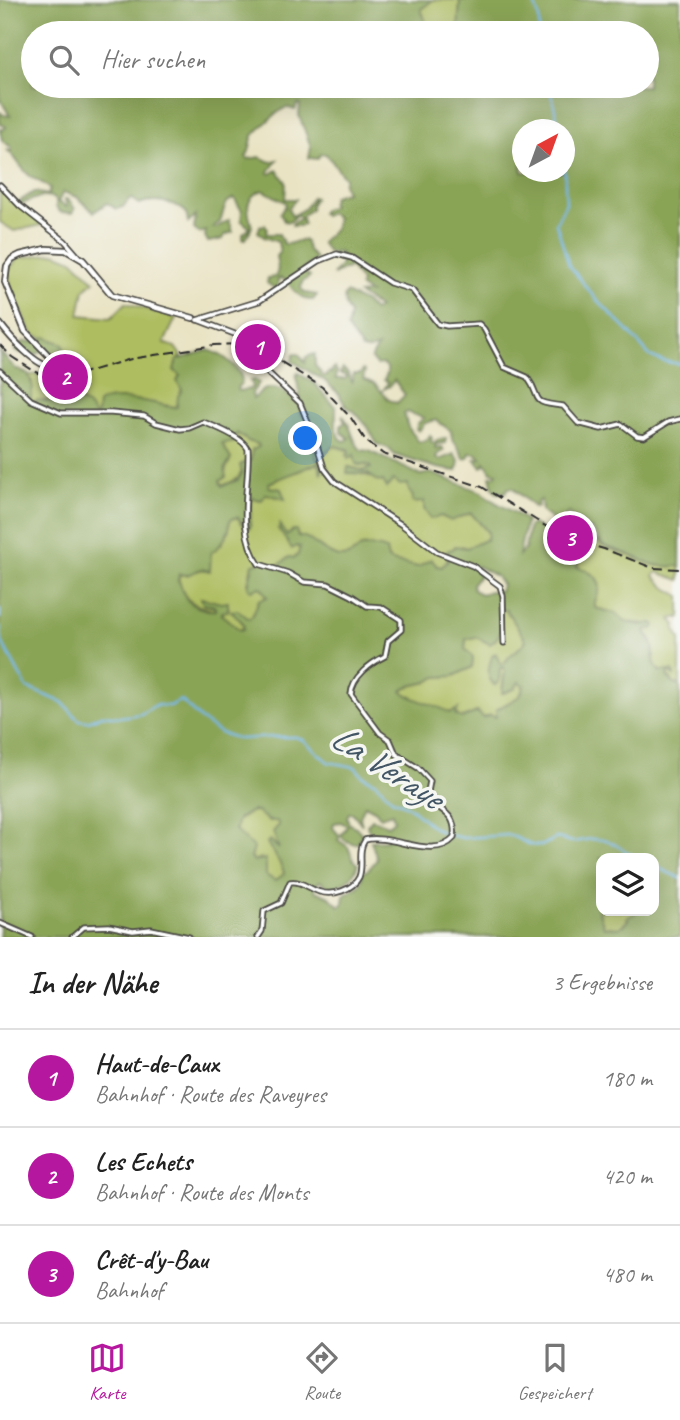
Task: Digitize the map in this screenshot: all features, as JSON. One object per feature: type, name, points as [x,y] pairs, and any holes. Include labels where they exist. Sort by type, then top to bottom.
[{"type":"street","points":[[0,185],[20,206],[65,241],[112,295],[195,319],[247,340],[257,362],[300,402],[324,468],[336,483],[402,525],[437,552],[474,566],[499,586],[503,596],[504,643]]},
{"type":"street","points":[[0,324],[38,361],[48,368],[54,367],[54,360],[28,335],[22,325],[5,282],[5,269],[17,256],[46,249],[66,250],[78,256]]},
{"type":"street","points":[[195,319],[254,303],[323,258],[340,254],[352,258],[390,283],[412,290],[439,324],[479,324],[504,367],[527,377],[537,398],[548,405],[564,406],[578,422],[601,429],[617,423],[637,436],[644,437],[668,422],[680,419]]},
{"type":"street","points":[[0,371],[31,400],[61,413],[111,412],[144,416],[156,423],[180,429],[204,422],[234,436],[246,444],[248,469],[244,508],[256,561],[299,580],[328,584],[367,606],[381,607],[401,621],[401,631],[388,641],[385,656],[375,660],[368,670],[358,675],[351,694],[380,733],[390,740],[394,751],[418,768],[430,781],[427,797],[449,815],[455,830],[454,838],[448,844],[436,847],[406,845],[390,838],[365,840],[361,847],[359,876],[352,885],[342,891],[328,893],[296,881],[290,882],[281,903],[264,911],[262,931],[258,937]]},
{"type":"street","points":[[0,923],[32,937]]},
{"type":"street","points":[[72,937],[84,928],[108,926],[132,931],[151,929],[189,937]]},
{"type":"green space","points":[[0,0],[433,0],[421,9],[426,21],[21,21],[21,98],[659,98],[659,21],[459,21],[460,0],[680,0],[680,566],[653,565],[602,545],[592,529],[578,524],[569,513],[565,520],[571,527],[554,521],[542,512],[541,500],[535,508],[513,488],[497,493],[490,476],[497,473],[491,472],[485,462],[482,467],[475,459],[481,458],[477,454],[470,453],[468,458],[464,459],[452,439],[451,431],[436,420],[425,423],[419,431],[416,429],[418,423],[424,418],[407,412],[404,414],[408,427],[419,442],[427,440],[430,435],[431,442],[434,443],[446,438],[445,443],[436,444],[435,448],[442,447],[444,450],[436,458],[439,460],[454,454],[459,461],[457,471],[395,455],[388,448],[377,444],[368,427],[325,381],[292,361],[294,354],[299,354],[305,363],[306,357],[315,354],[315,365],[323,376],[332,373],[334,368],[337,371],[336,379],[345,379],[347,376],[340,373],[343,369],[352,382],[354,374],[360,374],[363,370],[363,379],[375,384],[389,400],[397,403],[405,395],[394,380],[384,389],[388,383],[384,380],[387,367],[376,365],[371,359],[378,347],[362,349],[347,328],[350,315],[345,306],[346,293],[366,303],[374,311],[379,308],[359,294],[369,293],[360,287],[361,282],[351,268],[333,275],[342,263],[333,256],[340,255],[341,252],[328,253],[321,242],[334,230],[337,218],[330,213],[324,216],[321,213],[331,207],[333,196],[346,192],[343,184],[345,178],[326,154],[321,154],[317,159],[309,158],[311,147],[299,115],[300,105],[297,104],[295,110],[283,109],[258,130],[253,136],[246,157],[260,157],[270,162],[277,160],[268,173],[277,170],[286,182],[285,199],[296,199],[288,209],[292,216],[305,208],[312,197],[315,198],[311,209],[302,216],[303,224],[292,226],[300,219],[297,215],[290,222],[284,221],[280,213],[286,203],[263,190],[249,201],[252,227],[246,239],[243,239],[243,234],[250,228],[241,220],[242,211],[234,198],[226,203],[220,222],[213,227],[216,228],[229,220],[233,232],[225,235],[223,239],[208,242],[206,231],[199,233],[194,229],[196,216],[188,223],[186,212],[164,202],[139,204],[130,198],[123,207],[116,209],[107,203],[94,212],[77,197],[63,192],[58,202],[67,207],[65,199],[69,200],[75,209],[73,213],[60,212],[56,207],[56,200],[47,196],[21,204],[20,201],[34,192],[48,195],[50,188],[30,176],[7,150],[12,151],[12,148],[2,140],[0,128],[3,130],[6,127],[0,123],[0,112],[10,116],[0,99]]},
{"type":"green space","points":[[433,0],[460,0],[459,21],[425,21],[421,9]]},
{"type":"green space","points":[[0,188],[42,225],[14,231],[0,222]]},
{"type":"green space","points":[[265,225],[266,234],[279,234],[284,244],[305,240],[308,250],[316,259],[304,269],[310,277],[302,282],[301,289],[305,293],[317,295],[313,300],[302,297],[288,281],[280,278],[278,287],[274,288],[267,283],[268,278],[277,274],[276,256],[280,253],[278,242],[258,232],[260,226]]},
{"type":"green space","points":[[55,253],[73,260],[94,281],[84,290],[79,315],[111,318],[126,303],[176,318],[164,343],[175,347],[182,357],[177,360],[174,370],[180,376],[182,390],[177,407],[124,399],[95,416],[75,401],[65,404],[53,400],[30,402],[32,382],[29,375],[53,374],[67,368],[67,359],[59,352],[64,348],[63,344],[33,335],[11,290],[8,270],[18,258]]},
{"type":"green space","points":[[45,337],[63,344],[64,348],[59,353],[61,362],[43,351],[35,355],[27,351],[15,351],[22,342],[39,341]]},
{"type":"green space","points":[[208,350],[225,358],[239,372],[242,382],[237,388],[238,391],[251,389],[253,385],[250,381],[255,380],[259,383],[252,393],[253,399],[271,388],[286,393],[301,408],[299,413],[307,422],[315,454],[323,468],[321,474],[317,463],[269,483],[268,487],[281,489],[285,499],[266,494],[262,500],[252,498],[250,528],[237,517],[230,520],[226,536],[211,553],[210,571],[201,569],[187,575],[179,574],[178,580],[187,600],[195,606],[216,610],[214,606],[203,604],[201,598],[228,602],[228,611],[222,612],[222,615],[240,630],[244,629],[243,623],[231,611],[238,610],[249,619],[259,600],[267,597],[261,587],[251,590],[248,587],[253,564],[264,561],[278,566],[289,557],[298,555],[300,547],[292,549],[279,530],[280,525],[287,536],[296,530],[298,537],[305,537],[332,555],[346,557],[361,547],[378,547],[386,550],[391,561],[418,567],[431,559],[437,566],[442,567],[448,560],[447,551],[455,546],[467,548],[487,539],[488,532],[471,513],[451,521],[441,516],[431,519],[424,509],[424,501],[412,501],[408,484],[400,485],[393,480],[387,488],[383,481],[379,482],[368,474],[347,473],[348,467],[363,471],[371,468],[369,465],[356,464],[354,455],[348,459],[349,449],[334,446],[322,454],[318,437],[301,401],[296,376],[298,373],[315,384],[336,408],[336,431],[342,440],[349,438],[341,432],[341,426],[345,422],[342,415],[361,450],[369,451],[420,475],[431,473],[482,492],[526,521],[519,555],[525,549],[529,526],[533,524],[562,543],[557,554],[560,558],[571,563],[580,551],[577,567],[593,575],[599,582],[595,608],[615,613],[626,622],[655,625],[653,629],[646,629],[645,632],[653,646],[655,665],[659,671],[673,671],[674,676],[668,672],[667,676],[674,684],[680,685],[680,937],[0,937],[0,352],[16,369],[28,374],[33,387],[30,401],[32,404],[38,400],[80,401],[88,406],[95,416],[98,403],[118,399],[177,407],[178,396],[182,390],[177,381],[180,376],[174,370],[177,360]],"holes":[[[237,433],[259,447],[252,450],[251,460],[240,465],[242,473],[238,480],[222,486],[220,481],[226,477],[225,468],[231,459],[222,444],[234,442]],[[477,566],[496,576],[502,585],[500,591],[481,594],[473,590],[472,584],[480,575],[475,569]],[[501,610],[506,610],[526,640],[505,663],[500,663],[496,654],[493,654],[489,667],[490,679],[495,685],[499,681],[500,668],[503,667],[505,672],[502,693],[514,689],[519,682],[524,686],[520,696],[496,710],[496,717],[490,715],[483,718],[478,712],[462,718],[455,715],[458,709],[450,713],[402,691],[406,687],[428,682],[436,677],[454,676],[472,667],[473,657],[465,649],[466,639],[476,637],[490,644],[495,640],[500,632]],[[365,805],[376,811],[380,817],[392,813],[394,820],[388,825],[372,819],[367,825],[368,829],[376,834],[385,834],[387,840],[371,841],[377,859],[362,873],[360,885],[344,895],[343,904],[340,906],[328,896],[315,891],[314,887],[320,881],[330,888],[340,885],[354,873],[358,864],[348,847],[338,840],[340,836],[333,828],[334,823],[341,822],[347,826],[341,835],[344,840],[358,843],[362,834],[349,824],[347,817],[349,813],[353,813],[362,825],[360,817]],[[252,811],[269,821],[277,821],[279,825],[273,832],[279,849],[270,840],[267,843],[284,874],[275,881],[266,875],[266,859],[253,861],[251,858],[254,848],[235,830],[238,819]]]},
{"type":"green space","points":[[300,396],[324,454],[334,446],[350,451],[347,455],[354,455],[358,465],[371,466],[366,471],[350,467],[354,473],[390,483],[393,480],[408,484],[412,493],[425,503],[424,509],[431,519],[438,515],[449,520],[471,513],[489,534],[487,539],[467,548],[462,546],[449,550],[445,566],[439,567],[435,564],[418,567],[391,561],[372,546],[361,547],[353,554],[339,557],[305,537],[299,537],[295,530],[287,536],[279,530],[291,545],[300,547],[298,555],[289,557],[279,566],[269,562],[251,568],[248,583],[261,587],[267,597],[259,600],[249,619],[235,614],[245,626],[240,630],[222,616],[222,612],[229,608],[218,603],[206,605],[216,608],[213,611],[185,597],[178,576],[204,569],[209,564],[211,552],[221,545],[230,520],[237,517],[244,526],[250,521],[252,498],[259,500],[266,494],[278,496],[281,489],[268,487],[269,483],[317,463],[321,474],[320,462],[313,439],[299,413],[301,407],[291,397]]},
{"type":"green space","points":[[236,433],[259,447],[251,460],[242,464],[239,477],[222,486],[220,481],[231,459],[221,444],[233,443]]},
{"type":"green space","points":[[597,540],[602,546],[658,566],[680,566],[680,580],[657,572],[654,576],[666,588],[680,596],[680,619],[671,619],[680,638],[680,685],[674,684],[667,672],[655,665],[653,646],[645,624],[626,622],[615,613],[595,608],[594,600],[598,594],[593,575],[579,569],[577,565]]},
{"type":"green space","points":[[501,610],[506,610],[526,640],[505,663],[500,663],[496,654],[490,674],[494,685],[499,681],[499,669],[503,667],[504,693],[514,689],[519,682],[524,686],[520,696],[499,708],[497,717],[483,718],[476,712],[459,718],[456,713],[428,705],[402,691],[406,687],[428,682],[436,677],[454,676],[472,667],[473,657],[465,649],[466,639],[501,631]]},
{"type":"green space","points":[[252,811],[269,821],[277,821],[279,825],[276,840],[279,849],[270,840],[267,843],[284,874],[275,881],[266,875],[261,858],[253,861],[244,838],[236,833],[236,822]]},
{"type":"green space","points":[[600,916],[633,916],[619,928],[604,927]]},
{"type":"waterway","points":[[533,0],[539,21]]},
{"type":"waterway","points":[[552,98],[557,119]]},
{"type":"waterway","points":[[565,182],[566,203],[556,223],[569,265],[595,298],[650,356],[680,364]]},
{"type":"waterway","name":"La Veraye","points":[[0,609],[0,618]]},
{"type":"waterway","name":"La Veraye","points":[[0,626],[2,642],[27,688],[62,702],[79,720],[88,721],[102,715],[120,717],[141,714],[156,705],[170,706],[181,700],[200,719],[220,733],[240,739],[296,737],[303,740],[328,762],[355,767],[392,799],[408,806],[445,834],[463,838],[510,835],[531,845],[541,846],[557,838],[573,842],[607,840],[629,853]]},
{"type":"waterway","name":"La Veraye","points":[[659,868],[680,878]]},
{"type":"railway","points":[[0,345],[12,357],[34,371],[50,378],[63,379],[131,359],[214,345],[240,344],[260,349],[322,387],[351,418],[366,441],[383,454],[482,487],[565,538],[604,549],[653,568],[680,569]]},
{"type":"place","name":"Haut-de-Caux","points":[[258,347]]},
{"type":"place","name":"Les Echets","points":[[65,377]]},
{"type":"place","name":"Crêt-d'y-Bau","points":[[570,538]]}]
